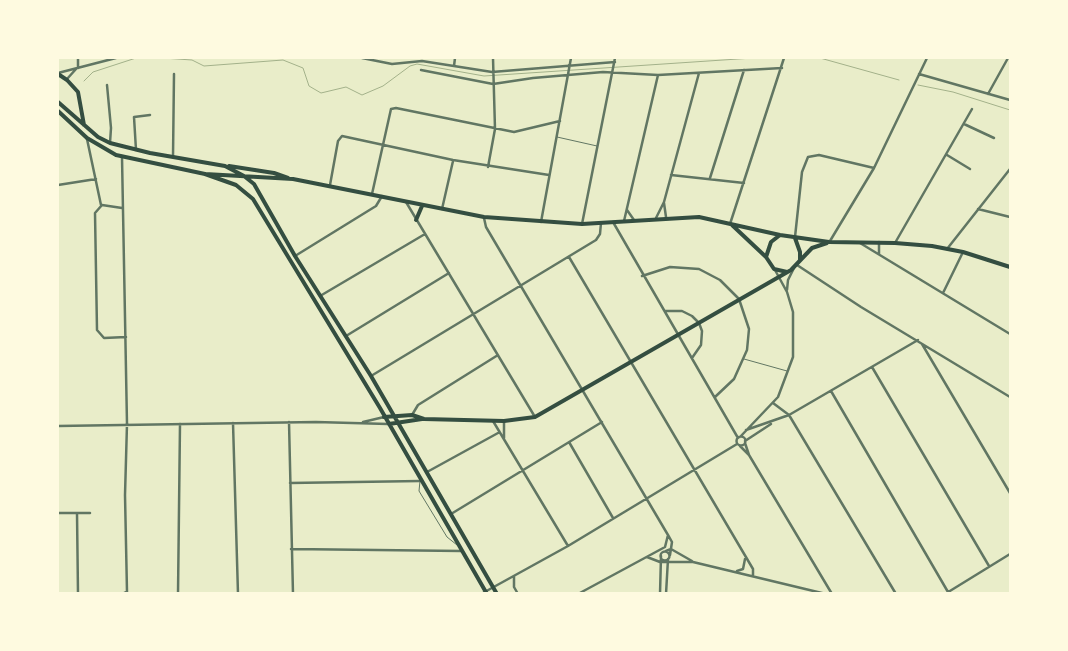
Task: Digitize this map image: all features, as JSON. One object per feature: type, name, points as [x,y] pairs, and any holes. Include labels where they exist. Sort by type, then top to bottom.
[{"type":"main road","points":[[58,73],[67,80],[80,97],[84,126]]},
{"type":"main road","points":[[58,102],[84,126],[110,143],[173,157],[274,173],[293,179]]},
{"type":"main road","points":[[58,111],[87,138],[122,157],[205,174],[293,179],[330,185],[442,210],[484,217],[541,222],[582,224],[656,218],[699,217],[795,238],[829,242],[895,243],[947,249],[963,252],[1010,267]]},
{"type":"main road","points":[[225,166],[244,176],[254,184],[295,256],[371,376],[497,594]]},
{"type":"main road","points":[[205,174],[242,188],[259,207],[389,424],[486,592]]},
{"type":"main road","points":[[416,220],[422,206]]},
{"type":"main road","points":[[731,225],[766,257],[774,269],[787,272]]},
{"type":"main road","points":[[766,257],[771,242],[780,235]]},
{"type":"main road","points":[[795,238],[800,252],[797,265]]},
{"type":"main road","points":[[384,416],[492,421],[535,417],[584,391],[678,334],[787,272],[797,265],[812,248],[829,242]]},
{"type":"main road","points":[[771,281],[774,269]]},
{"type":"main road","points":[[389,424],[398,424],[424,418]]},
{"type":"street","points":[[67,80],[78,68],[78,58]]},
{"type":"street","points":[[58,73],[116,58]]},
{"type":"street","points":[[362,58],[392,64],[422,61],[492,74],[614,63]]},
{"type":"street","points":[[454,66],[455,58]]},
{"type":"street","points":[[488,167],[495,129],[492,83],[493,58]]},
{"type":"street","points":[[541,222],[571,58]]},
{"type":"street","points":[[582,224],[615,58]]},
{"type":"street","points":[[731,225],[784,58]]},
{"type":"street","points":[[829,242],[874,168],[927,58]]},
{"type":"street","points":[[988,94],[1008,58]]},
{"type":"street","points":[[421,70],[492,83],[613,71],[658,75],[782,68]]},
{"type":"street","points":[[710,178],[744,70]]},
{"type":"street","points":[[656,218],[664,202],[699,73]]},
{"type":"street","points":[[173,157],[174,74]]},
{"type":"street","points":[[919,74],[1010,100]]},
{"type":"street","points":[[624,221],[658,75]]},
{"type":"street","points":[[107,85],[111,128],[110,143]]},
{"type":"street","points":[[372,194],[388,113],[391,109],[396,108],[518,132],[560,121]]},
{"type":"street","points":[[895,243],[947,156],[972,109]]},
{"type":"street","points":[[136,150],[134,117],[150,115]]},
{"type":"street","points":[[964,124],[994,138]]},
{"type":"street","points":[[330,185],[338,141],[342,136],[488,167],[549,175]]},
{"type":"street","points":[[87,138],[102,205]]},
{"type":"street","points":[[795,238],[802,172],[808,157],[819,155],[874,168]]},
{"type":"street","points":[[947,156],[970,169]]},
{"type":"street","points":[[122,157],[127,424],[125,593]]},
{"type":"street","points":[[123,168],[128,158]]},
{"type":"street","points":[[442,210],[453,160]]},
{"type":"street","points":[[947,249],[1010,169]]},
{"type":"street","points":[[672,175],[744,183]]},
{"type":"street","points":[[58,185],[96,179]]},
{"type":"street","points":[[295,256],[376,206],[382,196]]},
{"type":"street","points":[[406,202],[535,417]]},
{"type":"street","points":[[664,202],[666,218]]},
{"type":"street","points":[[102,205],[122,208]]},
{"type":"street","points":[[102,205],[95,212],[97,330],[104,338],[126,337]]},
{"type":"street","points":[[627,208],[634,220]]},
{"type":"street","points":[[978,209],[1010,217]]},
{"type":"street","points":[[484,217],[486,226],[672,542],[668,561],[666,594]]},
{"type":"street","points":[[613,222],[642,276],[665,311],[714,397],[739,437],[745,442],[749,455],[832,594]]},
{"type":"street","points":[[371,376],[569,257],[598,237],[601,223]]},
{"type":"street","points":[[320,296],[425,234]]},
{"type":"street","points":[[858,242],[1010,333]]},
{"type":"street","points":[[879,242],[880,255]]},
{"type":"street","points":[[943,293],[963,252]]},
{"type":"street","points":[[569,257],[752,569],[752,575]]},
{"type":"street","points":[[787,292],[788,280],[797,265],[1010,397]]},
{"type":"street","points":[[642,276],[670,267],[699,269],[720,280],[739,300],[749,329],[744,359],[734,379],[714,397]]},
{"type":"street","points":[[749,455],[739,445],[739,437],[782,390],[793,357],[795,332],[793,312],[787,292],[774,269]]},
{"type":"street","points":[[345,336],[449,273]]},
{"type":"street","points":[[665,311],[682,311],[699,322],[702,331],[701,345],[692,358]]},
{"type":"street","points":[[481,594],[568,546],[694,470],[745,442],[772,423],[918,340]]},
{"type":"street","points":[[921,342],[1010,493]]},
{"type":"street","points":[[412,416],[418,405],[498,355]]},
{"type":"street","points":[[872,367],[988,566]]},
{"type":"street","points":[[831,391],[946,593],[1010,554]]},
{"type":"street","points":[[772,403],[788,415],[896,594]]},
{"type":"street","points":[[362,422],[384,416]]},
{"type":"street","points":[[492,421],[568,546]]},
{"type":"street","points":[[504,421],[504,440]]},
{"type":"street","points":[[58,426],[289,422],[389,424]]},
{"type":"street","points":[[289,422],[293,594]]},
{"type":"street","points":[[450,514],[602,422]]},
{"type":"street","points":[[746,430],[772,423]]},
{"type":"street","points":[[178,594],[180,424]]},
{"type":"street","points":[[233,424],[238,594]]},
{"type":"street","points":[[426,473],[498,432]]},
{"type":"street","points":[[568,442],[613,518]]},
{"type":"street","points":[[290,483],[420,480]]},
{"type":"street","points":[[76,513],[78,594]]},
{"type":"street","points":[[58,514],[90,513]]},
{"type":"street","points":[[578,594],[665,547],[668,535]]},
{"type":"street","points":[[291,548],[461,549]]},
{"type":"street","points":[[660,594],[661,556],[671,549]]},
{"type":"street","points":[[671,549],[693,562]]},
{"type":"street","points":[[666,551],[670,555]]},
{"type":"street","points":[[661,556],[663,560],[668,561]]},
{"type":"street","points":[[647,557],[660,562],[693,562],[826,594]]},
{"type":"street","points":[[736,572],[743,569],[745,557]]},
{"type":"street","points":[[514,576],[514,587],[518,594]]},
{"type":"lane","points":[[556,137],[598,146]]},
{"type":"lane","points":[[744,359],[789,371]]},
{"type":"waterway","points":[[84,81],[93,72],[136,58]]},
{"type":"waterway","points":[[163,58],[192,60],[204,66],[283,60],[303,68],[309,86],[321,93],[346,87],[362,95],[383,86],[410,66],[417,64],[484,76],[753,58]]},
{"type":"waterway","points":[[820,58],[899,80]]},
{"type":"waterway","points":[[918,85],[953,92],[1010,110]]}]
